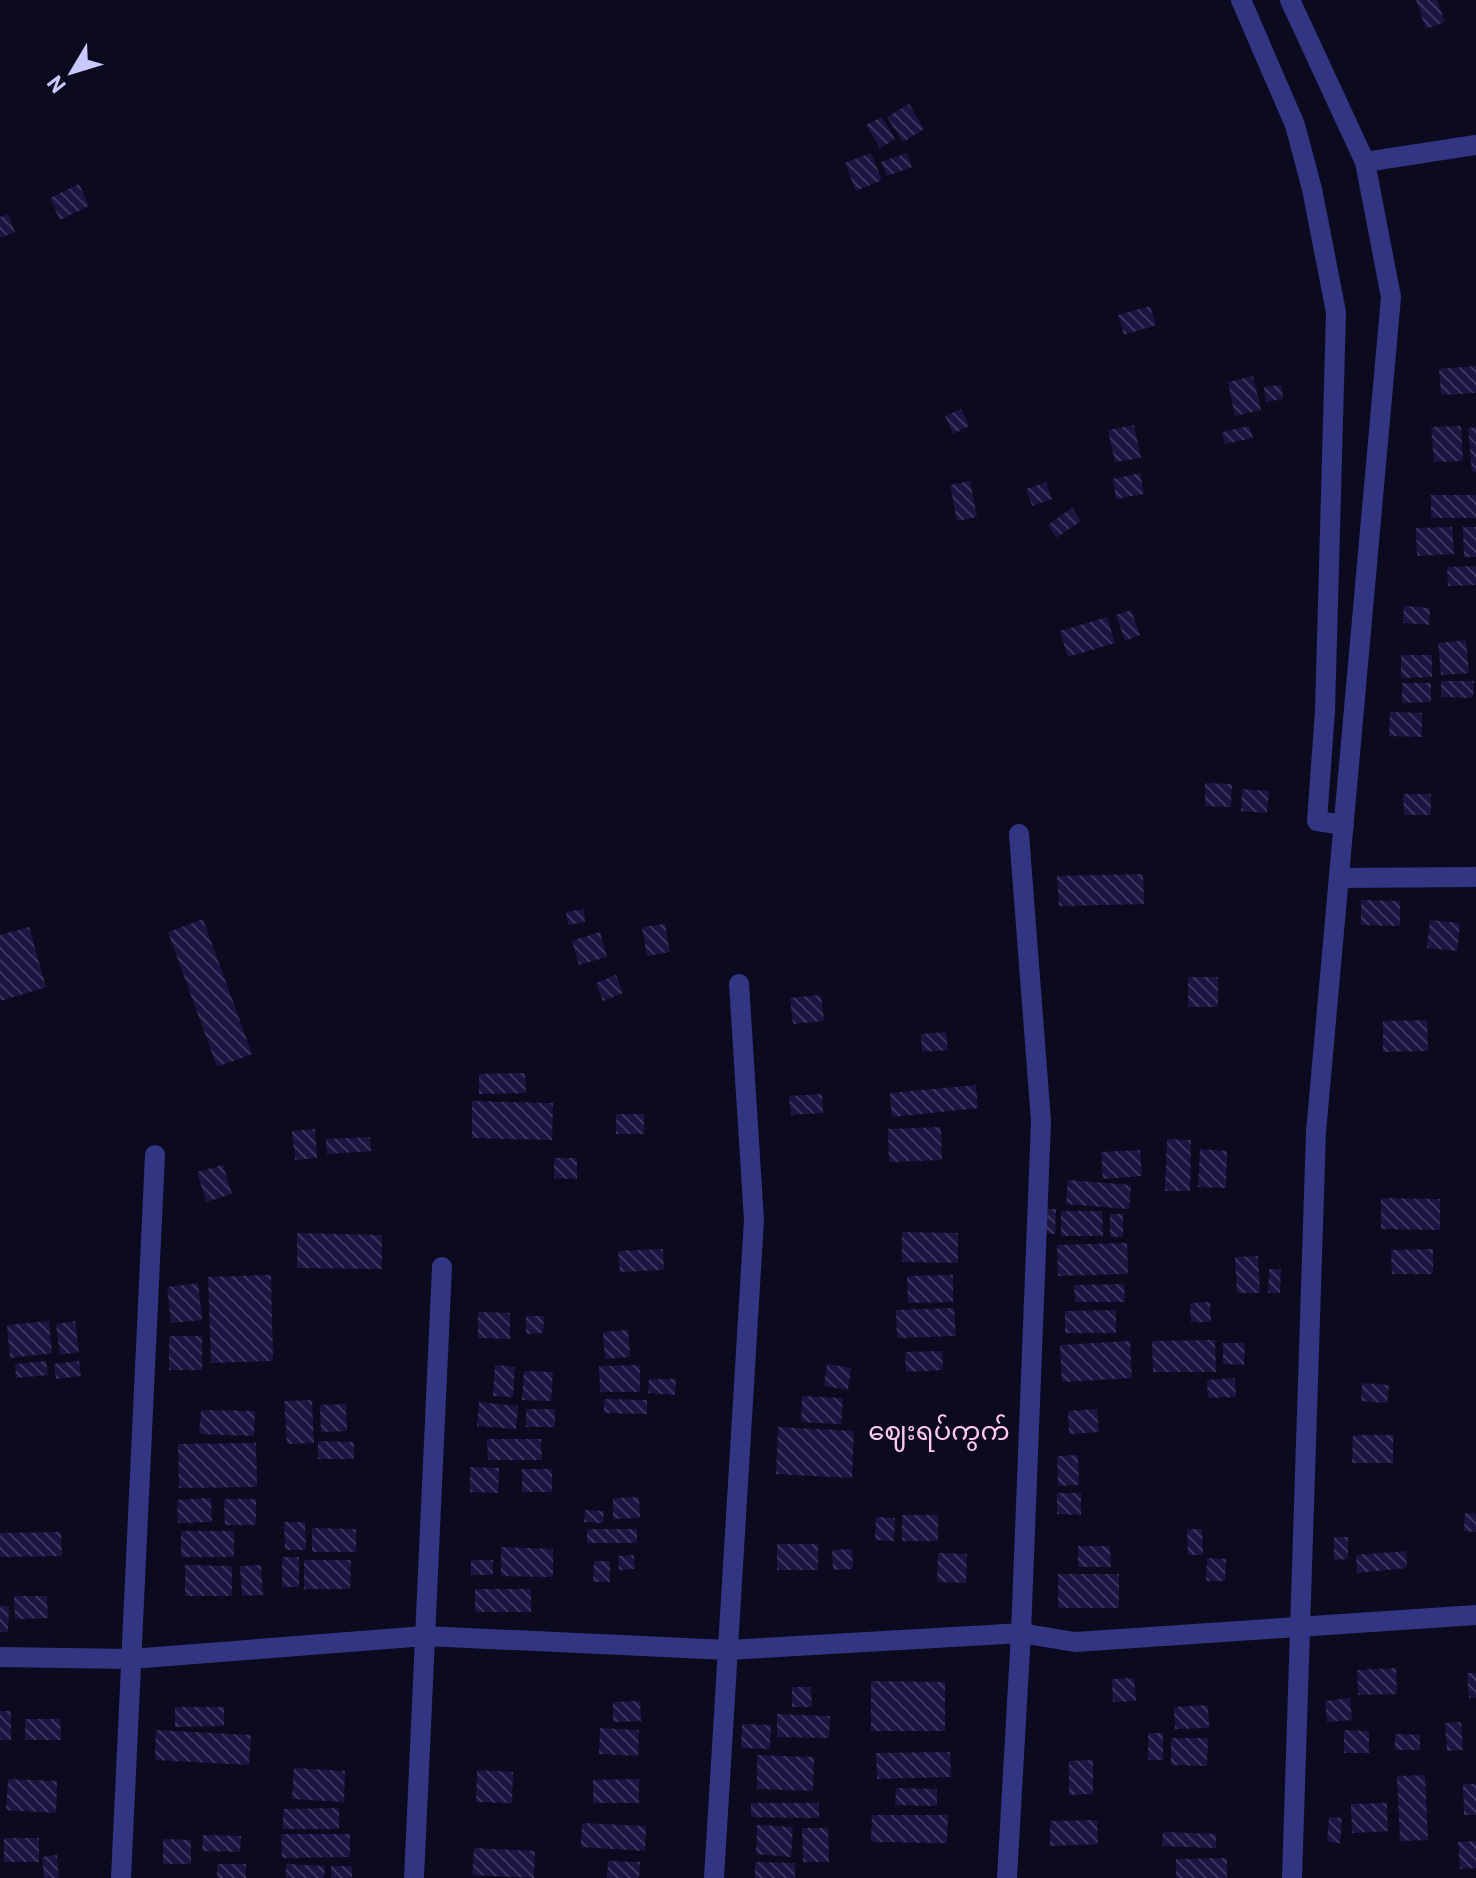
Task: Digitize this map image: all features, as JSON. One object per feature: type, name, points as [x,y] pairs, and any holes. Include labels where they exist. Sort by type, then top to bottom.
[{"type":"street","points":[[1241,0],[1295,125],[1312,189],[1336,312],[1325,711],[1317,821],[1344,825]]},
{"type":"street","points":[[1290,0],[1365,162],[1391,297],[1316,1132],[1292,1878]]},
{"type":"street","points":[[1365,162],[1476,145]]},
{"type":"street","points":[[1007,1878],[1021,1633],[1041,1121],[1019,834]]},
{"type":"street","points":[[1339,878],[1476,877]]},
{"type":"street","points":[[714,1878],[754,1220],[739,984]]},
{"type":"street","points":[[121,1878],[155,1155]]},
{"type":"street","points":[[414,1878],[442,1267]]},
{"type":"street","points":[[0,1657],[131,1659],[425,1636],[728,1650],[1021,1633],[1075,1642],[1476,1615]]},
{"type":"building","points":[[1416,0],[1437,0],[1445,22],[1426,29]]},
{"type":"building","points":[[909,104],[924,129],[903,142],[887,117]]},
{"type":"building","points":[[882,117],[895,139],[880,148],[866,125]]},
{"type":"building","points":[[871,153],[882,180],[856,191],[845,163]]},
{"type":"building","points":[[907,153],[912,167],[887,176],[881,162]]},
{"type":"building","points":[[79,184],[89,206],[60,220],[50,198]]},
{"type":"building","points":[[8,214],[15,232],[0,238],[0,217]]},
{"type":"building","points":[[1150,306],[1156,325],[1124,335],[1118,315]]},
{"type":"building","points":[[1476,366],[1476,393],[1441,395],[1439,369]]},
{"type":"building","points":[[1253,376],[1261,410],[1235,416],[1228,382]]},
{"type":"building","points":[[1281,385],[1283,399],[1266,402],[1264,387]]},
{"type":"building","points":[[961,409],[969,426],[953,434],[945,416]]},
{"type":"building","points":[[1134,425],[1141,458],[1115,462],[1108,430]]},
{"type":"building","points":[[1249,426],[1253,438],[1225,444],[1222,432]]},
{"type":"building","points":[[1461,426],[1463,461],[1434,462],[1431,427]]},
{"type":"building","points":[[1476,427],[1476,472],[1472,472],[1468,428]]},
{"type":"building","points":[[1140,473],[1144,494],[1116,499],[1113,479]]},
{"type":"building","points":[[970,481],[977,517],[957,521],[950,485]]},
{"type":"building","points":[[1046,482],[1052,499],[1032,506],[1026,489]]},
{"type":"building","points":[[1431,495],[1476,495],[1476,518],[1431,518]]},
{"type":"building","points":[[1072,508],[1081,521],[1056,538],[1048,525]]},
{"type":"building","points":[[1452,527],[1454,554],[1417,556],[1416,528]]},
{"type":"building","points":[[1463,527],[1476,527],[1476,557],[1464,557]]},
{"type":"building","points":[[1476,566],[1476,585],[1448,586],[1447,567]]},
{"type":"building","points":[[1404,606],[1430,608],[1429,625],[1403,623]]},
{"type":"building","points":[[1131,610],[1140,635],[1125,641],[1116,615]]},
{"type":"building","points":[[1107,617],[1115,643],[1068,657],[1060,631]]},
{"type":"building","points":[[1466,640],[1469,673],[1441,675],[1438,643]]},
{"type":"building","points":[[1401,655],[1432,655],[1432,677],[1401,678]]},
{"type":"building","points":[[1441,681],[1474,681],[1473,698],[1441,697]]},
{"type":"building","points":[[1402,683],[1431,683],[1431,702],[1402,703]]},
{"type":"building","points":[[1390,712],[1422,713],[1422,737],[1389,736]]},
{"type":"building","points":[[1205,783],[1232,784],[1231,807],[1205,806]]},
{"type":"building","points":[[1242,789],[1269,791],[1267,813],[1241,811]]},
{"type":"building","points":[[1403,794],[1431,794],[1431,815],[1404,815]]},
{"type":"building","points":[[1143,874],[1144,904],[1059,906],[1057,876]]},
{"type":"building","points":[[1361,900],[1400,901],[1400,926],[1361,925]]},
{"type":"building","points":[[584,909],[585,922],[568,925],[566,912]]},
{"type":"building","points":[[203,919],[252,1054],[217,1067],[168,932]]},
{"type":"building","points":[[1430,920],[1460,923],[1457,951],[1427,948]]},
{"type":"building","points":[[665,924],[670,952],[647,956],[642,927]]},
{"type":"building","points":[[29,927],[46,987],[0,1001],[0,935]]},
{"type":"building","points":[[600,932],[607,957],[579,965],[572,941]]},
{"type":"building","points":[[616,975],[623,993],[603,1001],[596,983]]},
{"type":"building","points":[[1188,977],[1218,977],[1218,1007],[1188,1007]]},
{"type":"building","points":[[821,995],[824,1021],[793,1024],[790,998]]},
{"type":"building","points":[[1427,1020],[1428,1051],[1383,1052],[1383,1021]]},
{"type":"building","points":[[946,1032],[948,1050],[922,1052],[921,1034]]},
{"type":"building","points":[[525,1073],[526,1093],[479,1094],[479,1074]]},
{"type":"building","points":[[976,1085],[978,1108],[892,1117],[890,1093]]},
{"type":"building","points":[[822,1094],[823,1113],[791,1115],[789,1096]]},
{"type":"building","points":[[472,1101],[553,1103],[552,1140],[472,1138]]},
{"type":"building","points":[[616,1114],[644,1114],[644,1134],[616,1134]]},
{"type":"building","points":[[941,1127],[942,1160],[889,1162],[888,1129]]},
{"type":"building","points":[[315,1129],[317,1158],[295,1160],[292,1131]]},
{"type":"building","points":[[370,1137],[371,1151],[327,1154],[326,1139]]},
{"type":"building","points":[[1167,1139],[1191,1140],[1190,1191],[1165,1191]]},
{"type":"building","points":[[1200,1149],[1227,1151],[1226,1188],[1198,1187]]},
{"type":"building","points":[[1140,1150],[1142,1176],[1103,1179],[1101,1152]]},
{"type":"building","points":[[554,1158],[577,1158],[577,1179],[554,1178]]},
{"type":"building","points":[[223,1165],[232,1194],[206,1202],[197,1172]]},
{"type":"building","points":[[1068,1180],[1131,1185],[1129,1209],[1066,1204]]},
{"type":"building","points":[[1381,1198],[1440,1199],[1440,1230],[1381,1229]]},
{"type":"building","points":[[1043,1209],[1056,1209],[1055,1234],[1043,1233]]},
{"type":"building","points":[[1061,1211],[1102,1211],[1103,1236],[1061,1236]]},
{"type":"building","points":[[1110,1214],[1123,1214],[1123,1237],[1110,1237]]},
{"type":"building","points":[[902,1232],[958,1233],[958,1263],[902,1262]]},
{"type":"building","points":[[297,1233],[382,1235],[382,1269],[297,1268]]},
{"type":"building","points":[[1127,1243],[1128,1274],[1058,1276],[1057,1245]]},
{"type":"building","points":[[663,1249],[664,1270],[620,1272],[618,1251]]},
{"type":"building","points":[[1433,1249],[1433,1274],[1392,1274],[1391,1250]]},
{"type":"building","points":[[1258,1256],[1260,1293],[1237,1293],[1235,1257]]},
{"type":"building","points":[[1269,1269],[1281,1269],[1280,1293],[1268,1293]]},
{"type":"building","points":[[271,1275],[273,1361],[211,1363],[208,1277]]},
{"type":"building","points":[[953,1275],[953,1302],[908,1303],[907,1276]]},
{"type":"building","points":[[198,1283],[202,1320],[171,1323],[167,1287]]},
{"type":"building","points":[[1124,1284],[1125,1302],[1075,1302],[1074,1285]]},
{"type":"building","points":[[1210,1302],[1211,1322],[1191,1322],[1190,1303]]},
{"type":"building","points":[[954,1308],[956,1336],[897,1338],[896,1310]]},
{"type":"building","points":[[1116,1310],[1116,1333],[1065,1333],[1065,1311]]},
{"type":"building","points":[[478,1312],[510,1313],[510,1339],[478,1338]]},
{"type":"building","points":[[526,1316],[544,1316],[543,1333],[526,1334]]},
{"type":"building","points":[[49,1321],[52,1353],[10,1358],[7,1325]]},
{"type":"building","points":[[75,1321],[79,1352],[60,1355],[56,1324]]},
{"type":"building","points":[[628,1330],[630,1357],[605,1359],[603,1332]]},
{"type":"building","points":[[169,1336],[202,1336],[202,1370],[169,1370]]},
{"type":"building","points":[[1215,1340],[1216,1372],[1153,1372],[1152,1341]]},
{"type":"building","points":[[1130,1341],[1132,1378],[1062,1382],[1060,1345]]},
{"type":"building","points":[[1223,1343],[1245,1343],[1244,1365],[1223,1364]]},
{"type":"building","points":[[942,1351],[943,1370],[906,1372],[905,1352]]},
{"type":"building","points":[[46,1361],[48,1375],[16,1378],[15,1364]]},
{"type":"building","points":[[79,1361],[81,1376],[56,1379],[54,1364]]},
{"type":"building","points":[[827,1364],[851,1368],[848,1390],[824,1386]]},
{"type":"building","points":[[495,1365],[515,1367],[513,1397],[493,1396]]},
{"type":"building","points":[[640,1365],[640,1392],[600,1392],[599,1366]]},
{"type":"building","points":[[524,1371],[553,1372],[551,1401],[522,1400]]},
{"type":"building","points":[[1235,1378],[1236,1397],[1208,1398],[1207,1380]]},
{"type":"building","points":[[649,1379],[676,1379],[675,1395],[648,1393]]},
{"type":"building","points":[[1362,1383],[1389,1385],[1387,1403],[1361,1401]]},
{"type":"building","points":[[802,1396],[843,1398],[841,1424],[801,1422]]},
{"type":"building","points":[[604,1399],[647,1400],[647,1414],[604,1413]]},
{"type":"building","points":[[312,1400],[314,1443],[287,1444],[284,1401]]},
{"type":"building","points":[[479,1402],[518,1406],[516,1429],[477,1426]]},
{"type":"building","points":[[346,1404],[347,1431],[321,1432],[320,1405]]},
{"type":"building","points":[[526,1409],[555,1409],[555,1427],[526,1427]]},
{"type":"building","points":[[1097,1409],[1099,1432],[1069,1434],[1068,1411]]},
{"type":"building","points":[[201,1410],[255,1411],[254,1436],[199,1434]]},
{"type":"building","points":[[778,1427],[854,1431],[852,1478],[776,1474]]},
{"type":"building","points":[[1353,1435],[1393,1435],[1393,1463],[1352,1463]]},
{"type":"building","points":[[487,1439],[541,1439],[542,1460],[488,1460]]},
{"type":"building","points":[[318,1441],[354,1442],[354,1459],[318,1459]]},
{"type":"building","points":[[256,1443],[257,1487],[179,1488],[178,1444]]},
{"type":"building","points":[[1078,1455],[1079,1485],[1058,1486],[1057,1456]]},
{"type":"building","points":[[470,1467],[499,1468],[498,1493],[470,1492]]},
{"type":"building","points":[[522,1469],[552,1469],[552,1492],[522,1492]]},
{"type":"building","points":[[1057,1493],[1081,1493],[1081,1515],[1057,1514]]},
{"type":"building","points":[[639,1497],[640,1518],[613,1519],[613,1498]]},
{"type":"building","points":[[211,1498],[212,1522],[178,1523],[177,1500]]},
{"type":"building","points":[[224,1499],[256,1499],[256,1525],[225,1525]]},
{"type":"building","points":[[585,1510],[604,1511],[603,1523],[584,1522]]},
{"type":"building","points":[[1465,1513],[1476,1514],[1476,1532],[1464,1531]]},
{"type":"building","points":[[902,1515],[938,1515],[938,1541],[902,1541]]},
{"type":"building","points":[[876,1517],[895,1518],[894,1541],[875,1540]]},
{"type":"building","points":[[284,1522],[305,1522],[306,1550],[285,1550]]},
{"type":"building","points":[[312,1528],[356,1529],[356,1552],[312,1552]]},
{"type":"building","points":[[587,1529],[637,1529],[637,1543],[587,1543]]},
{"type":"building","points":[[1187,1529],[1202,1529],[1203,1555],[1188,1555]]},
{"type":"building","points":[[181,1531],[234,1531],[234,1557],[181,1557]]},
{"type":"building","points":[[61,1532],[62,1556],[0,1557],[0,1533]]},
{"type":"building","points":[[1334,1537],[1348,1537],[1348,1559],[1334,1560]]},
{"type":"building","points":[[777,1544],[818,1544],[818,1570],[777,1570]]},
{"type":"building","points":[[1078,1546],[1110,1546],[1111,1567],[1078,1567]]},
{"type":"building","points":[[501,1547],[553,1549],[553,1577],[501,1576]]},
{"type":"building","points":[[852,1549],[853,1569],[833,1570],[832,1550]]},
{"type":"building","points":[[1406,1551],[1407,1568],[1357,1573],[1356,1555]]},
{"type":"building","points":[[938,1553],[967,1554],[966,1583],[937,1582]]},
{"type":"building","points":[[634,1555],[635,1569],[619,1570],[618,1556]]},
{"type":"building","points":[[282,1557],[299,1557],[299,1587],[282,1587]]},
{"type":"building","points":[[1207,1558],[1226,1559],[1225,1581],[1206,1581]]},
{"type":"building","points":[[304,1560],[351,1560],[350,1589],[304,1589]]},
{"type":"building","points":[[471,1560],[493,1560],[493,1575],[471,1575]]},
{"type":"building","points":[[594,1561],[610,1561],[610,1582],[593,1582]]},
{"type":"building","points":[[185,1565],[232,1566],[232,1596],[185,1596]]},
{"type":"building","points":[[261,1565],[263,1595],[242,1596],[240,1566]]},
{"type":"building","points":[[1058,1574],[1119,1574],[1119,1608],[1058,1608]]},
{"type":"building","points":[[475,1589],[531,1589],[531,1612],[475,1612]]},
{"type":"building","points":[[14,1596],[47,1596],[48,1618],[15,1619]]},
{"type":"building","points":[[0,1606],[9,1606],[8,1632],[0,1632]]},
{"type":"building","points":[[1396,1668],[1397,1694],[1358,1695],[1357,1670]]},
{"type":"building","points":[[1467,1673],[1476,1673],[1476,1698],[1469,1698]]},
{"type":"building","points":[[1134,1678],[1136,1701],[1113,1702],[1112,1679]]},
{"type":"building","points":[[871,1681],[945,1682],[945,1731],[871,1731]]},
{"type":"building","points":[[792,1687],[811,1687],[812,1707],[792,1707]]},
{"type":"building","points":[[1350,1698],[1352,1720],[1327,1722],[1325,1701]]},
{"type":"building","points":[[640,1701],[641,1721],[613,1722],[613,1702]]},
{"type":"building","points":[[1208,1705],[1209,1728],[1175,1729],[1174,1707]]},
{"type":"building","points":[[175,1707],[224,1707],[224,1726],[175,1727]]},
{"type":"building","points":[[0,1711],[11,1711],[11,1740],[0,1740]]},
{"type":"building","points":[[777,1714],[830,1716],[829,1738],[777,1737]]},
{"type":"building","points":[[25,1719],[60,1719],[61,1740],[25,1740]]},
{"type":"building","points":[[1461,1722],[1463,1750],[1447,1751],[1445,1723]]},
{"type":"building","points":[[742,1724],[771,1725],[770,1749],[741,1748]]},
{"type":"building","points":[[600,1728],[639,1730],[638,1756],[599,1754]]},
{"type":"building","points":[[156,1730],[251,1735],[249,1765],[155,1760]]},
{"type":"building","points":[[1344,1730],[1369,1731],[1369,1753],[1344,1753]]},
{"type":"building","points":[[1148,1733],[1163,1733],[1163,1760],[1148,1760]]},
{"type":"building","points":[[1395,1734],[1420,1735],[1420,1750],[1395,1750]]},
{"type":"building","points":[[1171,1738],[1208,1738],[1207,1766],[1171,1765]]},
{"type":"building","points":[[950,1752],[951,1777],[877,1779],[876,1753]]},
{"type":"building","points":[[757,1755],[814,1757],[813,1791],[757,1789]]},
{"type":"building","points":[[1093,1760],[1093,1794],[1069,1795],[1069,1761]]},
{"type":"building","points":[[294,1768],[345,1771],[344,1802],[292,1799]]},
{"type":"building","points":[[477,1770],[513,1772],[512,1803],[476,1802]]},
{"type":"building","points":[[1425,1775],[1428,1840],[1400,1841],[1397,1776]]},
{"type":"building","points":[[8,1779],[57,1781],[56,1813],[6,1810]]},
{"type":"building","points":[[639,1779],[639,1803],[593,1803],[593,1780]]},
{"type":"building","points":[[1463,1784],[1476,1784],[1476,1815],[1464,1815]]},
{"type":"building","points":[[896,1788],[937,1789],[937,1806],[895,1805]]},
{"type":"building","points":[[751,1803],[819,1803],[819,1818],[751,1817]]},
{"type":"building","points":[[1387,1803],[1388,1831],[1352,1833],[1351,1804]]},
{"type":"building","points":[[339,1808],[339,1829],[283,1829],[283,1809]]},
{"type":"building","points":[[872,1815],[948,1815],[947,1843],[871,1842]]},
{"type":"building","points":[[1329,1817],[1342,1818],[1340,1843],[1327,1842]]},
{"type":"building","points":[[1097,1820],[1098,1844],[1050,1846],[1050,1821]]},
{"type":"building","points":[[582,1823],[646,1826],[645,1851],[581,1847]]},
{"type":"building","points":[[757,1825],[793,1827],[791,1857],[756,1854]]},
{"type":"building","points":[[802,1828],[828,1828],[829,1862],[803,1862]]},
{"type":"building","points":[[1163,1832],[1216,1834],[1216,1848],[1162,1846]]},
{"type":"building","points":[[281,1834],[350,1834],[350,1857],[282,1858]]},
{"type":"building","points":[[203,1835],[241,1836],[240,1852],[202,1851]]},
{"type":"building","points":[[4,1838],[39,1838],[39,1862],[4,1862]]},
{"type":"building","points":[[163,1839],[191,1840],[191,1864],[163,1864]]},
{"type":"building","points":[[1476,1841],[1476,1868],[1460,1869],[1458,1842]]},
{"type":"building","points":[[474,1848],[535,1851],[534,1878],[472,1875]]},
{"type":"building","points":[[57,1855],[59,1878],[44,1878],[42,1857]]},
{"type":"building","points":[[1227,1858],[1227,1878],[1176,1878],[1176,1859]]},
{"type":"building","points":[[608,1861],[640,1862],[639,1878],[607,1878]]},
{"type":"building","points":[[755,1862],[795,1863],[795,1878],[755,1878]]},
{"type":"building","points":[[217,1864],[246,1864],[246,1878],[217,1878]]},
{"type":"building","points":[[286,1864],[325,1866],[324,1878],[286,1878]]},
{"type":"building","points":[[331,1866],[352,1866],[352,1878],[331,1878]]},
{"type":"district","name":"ဈေးရပ်ကွက်","points":[[939,1431]]}]
